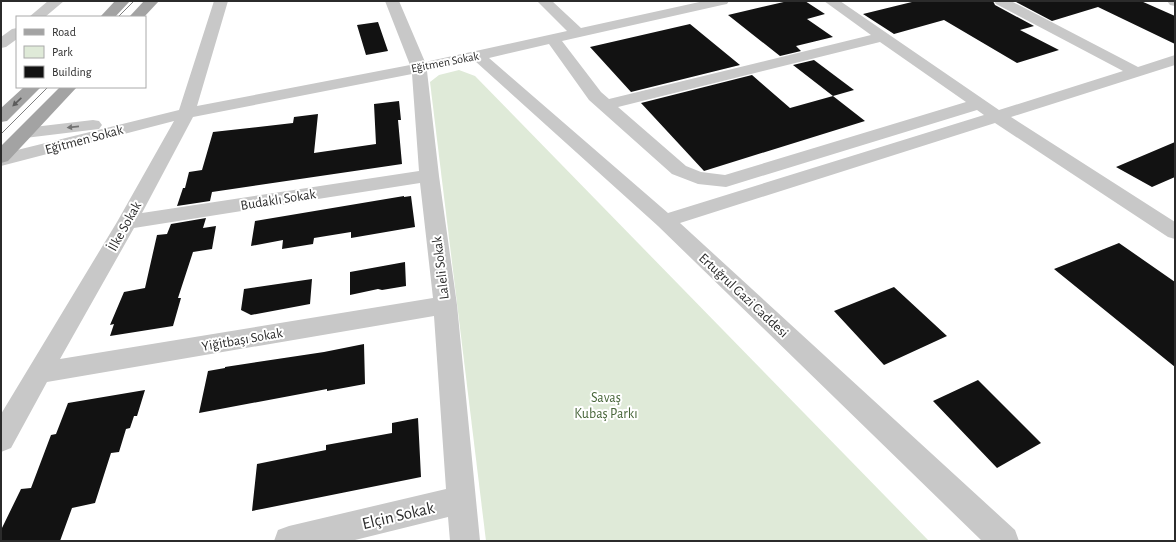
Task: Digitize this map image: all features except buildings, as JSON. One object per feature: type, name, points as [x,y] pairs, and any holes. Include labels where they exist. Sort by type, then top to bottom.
[{"type":"main road","points":[[108,16],[123,1]]},
{"type":"main road","points":[[137,16],[152,1]]},
{"type":"main road","points":[[1,117],[32,88]]},
{"type":"main road","points":[[1,157],[68,88]]},
{"type":"street","points":[[37,16],[57,1]]},
{"type":"street","name":"İlke Sokak","points":[[1,439],[127,222],[177,115],[221,1]]},
{"type":"street","name":"Laleli Sokak","points":[[392,1],[419,67],[429,176],[445,305],[465,541]]},
{"type":"street","points":[[544,1],[578,34]]},
{"type":"street","name":"Eğitmen Sokak","points":[[1,160],[177,115],[478,56],[722,1]]},
{"type":"street","points":[[831,1],[979,104],[1175,232]]},
{"type":"street","points":[[1001,1],[1136,72]]},
{"type":"street","points":[[1,44],[16,33]]},
{"type":"street","points":[[605,105],[882,37]]},
{"type":"street","points":[[553,39],[595,96],[679,170],[698,178],[726,181],[979,104]]},
{"type":"street","name":"Ertuğrul Gazi Caddesi","points":[[478,56],[665,221],[1004,541]]},
{"type":"street","points":[[665,221],[1175,60]]},
{"type":"street","name":"Eğitmen Sokak","points":[[25,132],[177,115]]},
{"type":"street","name":"Budaklı Sokak","points":[[127,222],[429,176]]},
{"type":"street","name":"Yiğitbaşı Sokak","points":[[40,373],[445,305]]},
{"type":"street","name":"Elçin Sokak","points":[[289,541],[461,500]]},
{"type":"green space","name":"Savaş Kubaş Parkı","points":[[459,70],[475,76],[929,541],[486,541],[430,82],[439,75]]},
{"type":"tram line","points":[[119,16],[134,1]]},
{"type":"tram line","points":[[1,134],[47,88]]}]
